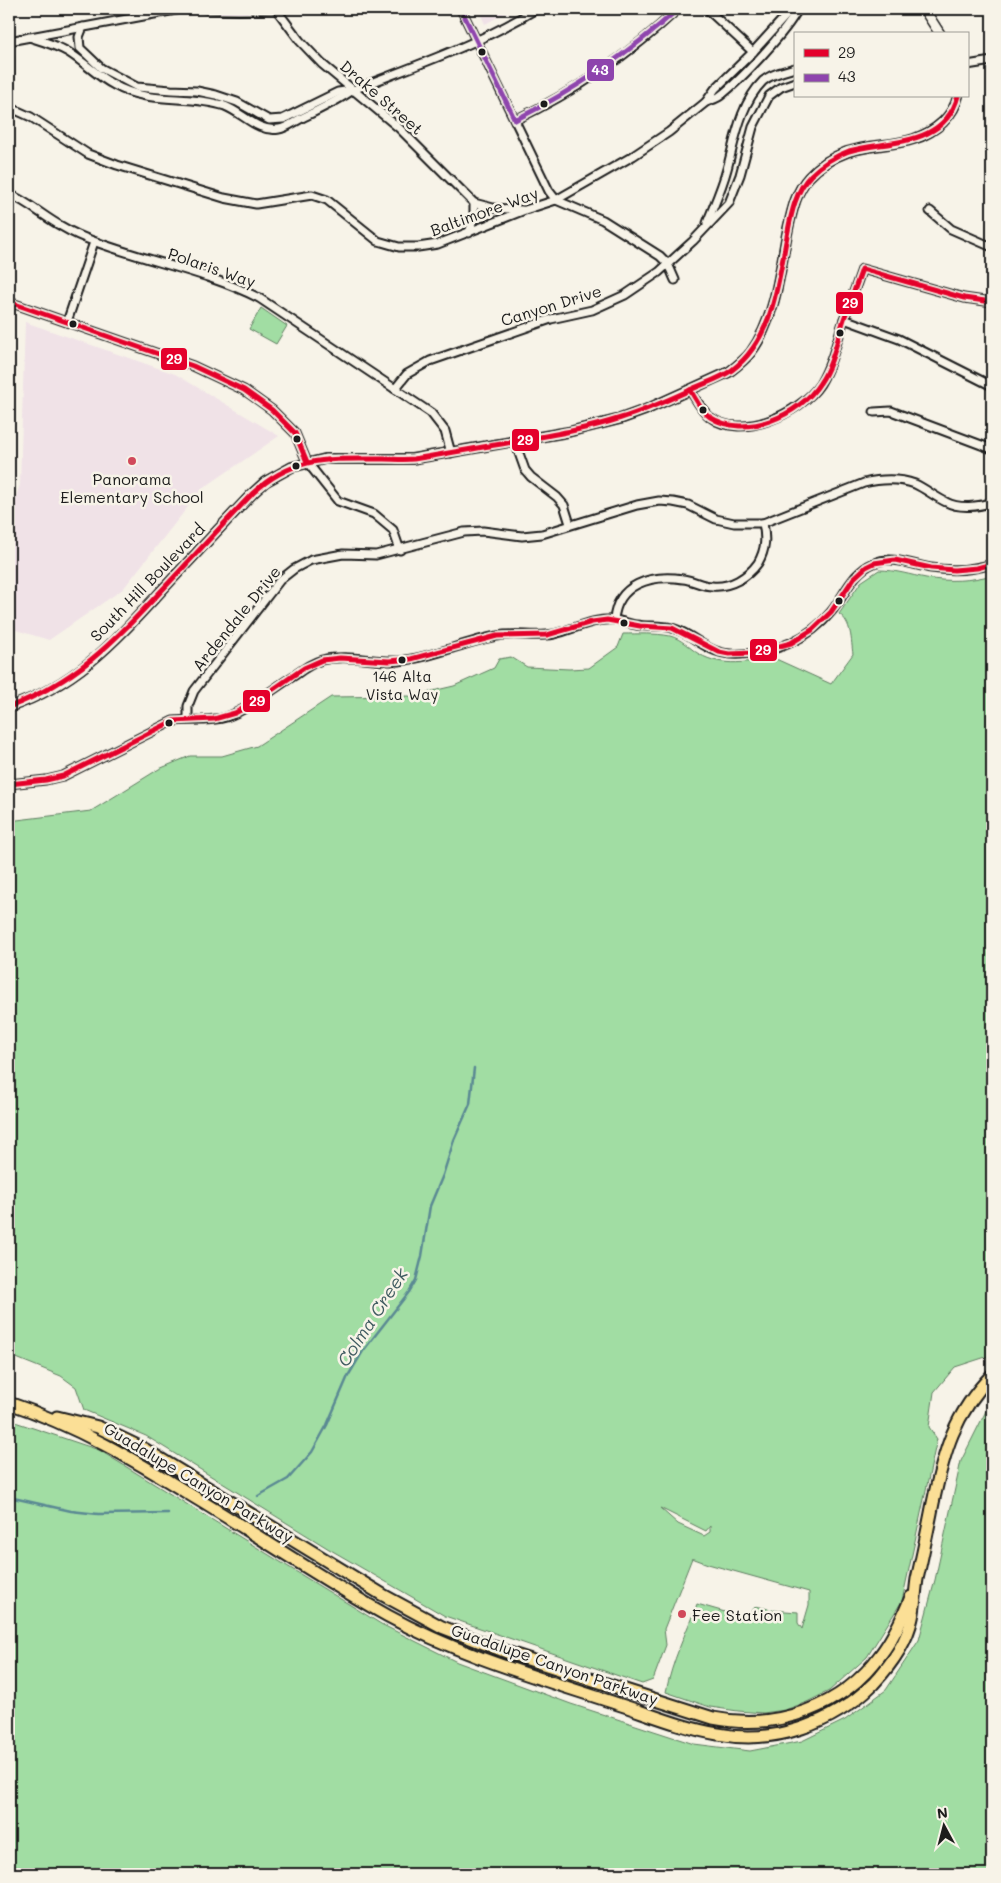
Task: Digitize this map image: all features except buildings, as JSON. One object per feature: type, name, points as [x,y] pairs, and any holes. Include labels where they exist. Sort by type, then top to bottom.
[{"type":"main road","name":"Guadalupe Canyon Parkway","points":[[39,1413],[115,1449],[374,1607],[424,1635],[470,1655],[678,1724],[720,1735],[745,1737],[787,1732],[812,1724],[840,1711],[874,1683],[900,1648],[910,1626],[916,1584],[948,1444],[966,1407],[992,1375]]},
{"type":"main road","name":"Guadalupe Canyon Parkway","points":[[9,1403],[39,1413],[83,1422],[129,1441],[157,1456],[383,1596],[473,1640],[713,1718],[736,1722],[777,1720],[806,1711],[834,1698],[861,1677],[882,1653],[903,1617],[916,1584]]},
{"type":"street","points":[[9,41],[181,9]]},
{"type":"street","points":[[206,9],[276,9]]},
{"type":"street","name":"Drake Street","points":[[276,9],[311,53],[410,138],[474,202]]},
{"type":"street","points":[[461,9],[549,191],[556,200],[603,220],[660,256],[668,264],[676,280]]},
{"type":"street","points":[[83,26],[79,37],[80,48],[102,68],[137,86],[197,91],[216,95],[237,102],[269,120],[282,119],[338,92],[353,90],[477,42],[536,9]]},
{"type":"street","points":[[515,120],[560,97],[607,68],[636,46],[678,9]]},
{"type":"street","points":[[707,9],[753,52]]},
{"type":"street","name":"Baltimore Way","points":[[706,102],[715,89],[753,52],[792,9]]},
{"type":"street","name":"Baltimore Way","points":[[9,107],[31,117],[88,154],[224,198],[256,204],[312,195],[328,200],[378,241],[399,247],[418,248],[438,244],[524,210],[556,200],[652,144],[706,102],[721,95],[776,39],[798,9]]},
{"type":"street","points":[[924,9],[939,32]]},
{"type":"street","points":[[29,37],[69,53],[114,85],[135,95],[159,99],[203,101],[225,106],[243,114],[256,125],[268,129],[280,129],[339,100],[353,90]]},
{"type":"street","points":[[9,57],[9,77]]},
{"type":"street","points":[[968,65],[992,61]]},
{"type":"street","name":"Canyon Drive","points":[[705,228],[727,170],[738,124],[748,103],[763,81],[774,74],[794,68]]},
{"type":"street","name":"Canyon Drive","points":[[395,389],[407,374],[430,361],[551,319],[592,310],[624,295],[659,272],[729,203],[740,175],[753,127],[770,96],[781,88],[794,82]]},
{"type":"street","name":"South Hill Boulevard","points":[[9,707],[29,700],[60,684],[112,644],[252,493],[265,482],[292,467],[325,458],[412,459],[568,432],[620,419],[729,372],[742,363],[752,351],[770,316],[793,207],[808,178],[819,167],[848,152],[904,143],[937,128],[954,107],[957,98]]},
{"type":"street","name":"Polaris Way","points":[[9,194],[61,227],[94,242],[160,264],[175,266],[251,294],[422,406],[438,421],[445,431],[450,453]]},
{"type":"street","points":[[469,233],[474,216],[474,202],[493,208],[524,210]]},
{"type":"street","points":[[930,211],[951,229],[992,247]]},
{"type":"street","points":[[68,322],[94,242]]},
{"type":"street","points":[[690,390],[704,412],[711,418],[730,426],[753,426],[778,416],[798,405],[820,384],[833,356],[844,318],[862,269],[964,298],[992,302]]},
{"type":"street","points":[[9,302],[193,366],[244,390],[272,410],[295,433],[307,462],[338,501],[374,514],[393,530],[400,550]]},
{"type":"street","points":[[844,318],[899,339],[992,386]]},
{"type":"street","points":[[874,412],[891,412],[992,448]]},
{"type":"street","points":[[515,442],[525,470],[564,505],[570,524]]},
{"type":"street","name":"Ardendale Drive","points":[[188,719],[188,706],[194,691],[275,587],[287,574],[302,564],[321,557],[343,554],[376,554],[400,550],[464,532],[483,531],[512,535],[542,534],[570,524],[642,504],[666,501],[688,505],[725,522],[743,524],[763,523],[864,483],[881,480],[898,480],[914,484],[947,503],[956,505],[977,505],[992,502]]},
{"type":"street","points":[[614,620],[615,608],[620,598],[628,590],[640,583],[673,578],[712,586],[731,584],[740,580],[752,570],[761,557],[766,536],[763,523]]},
{"type":"street","points":[[9,784],[63,776],[79,770],[173,721],[225,718],[238,712],[308,666],[322,660],[397,661],[419,657],[496,636],[554,634],[598,620],[614,620],[634,625],[673,628],[708,648],[725,653],[758,652],[791,643],[807,634],[832,612],[854,578],[862,570],[878,561],[896,560],[930,568],[949,570],[968,569],[992,564]]},
{"type":"shaded area","points":[[478,9],[513,9],[485,24]]},
{"type":"shaded area","name":"Panorama Elementary School","points":[[25,322],[175,374],[279,436],[202,489],[123,589],[49,640],[9,628],[9,516],[20,485]]},
{"type":"green space","points":[[261,308],[287,326],[276,344],[249,329]]},
{"type":"green space","points":[[879,570],[943,580],[968,580],[992,575],[992,1355],[955,1367],[934,1392],[929,1427],[937,1439],[902,1601],[867,1657],[829,1691],[785,1710],[763,1713],[710,1707],[666,1692],[676,1658],[697,1604],[746,1618],[756,1606],[772,1610],[798,1612],[798,1623],[802,1629],[809,1605],[809,1592],[692,1558],[664,1629],[666,1645],[653,1680],[642,1684],[445,1616],[329,1549],[146,1436],[84,1410],[76,1387],[61,1376],[9,1355],[9,821],[91,811],[159,769],[190,756],[222,756],[257,746],[331,697],[411,696],[454,686],[494,668],[499,659],[511,657],[527,667],[589,668],[618,647],[623,634],[652,634],[674,637],[699,654],[717,661],[737,663],[775,657],[831,684],[853,654],[849,627],[839,614],[861,582]],"holes":[[[660,1508],[706,1531],[710,1526],[710,1532],[704,1536],[678,1524]]]},
{"type":"green space","points":[[992,1405],[992,1874],[9,1874],[9,1420],[99,1450],[381,1624],[457,1662],[571,1704],[694,1744],[750,1751],[802,1741],[845,1720],[886,1690],[919,1640],[935,1580],[961,1461],[986,1411]]},
{"type":"waterway","name":"Colma Creek","points":[[258,1496],[288,1479],[312,1452],[327,1425],[348,1376],[363,1351],[409,1292],[416,1280],[430,1206],[443,1175],[454,1140],[470,1104],[474,1068]]},
{"type":"waterway","name":"Colma Creek","points":[[9,1497],[71,1511],[98,1514],[168,1513]]},
{"type":"transit line","name":"43","points":[[206,9],[277,9]]},
{"type":"transit line","name":"43","points":[[461,9],[515,120]]},
{"type":"transit line","name":"43","points":[[515,120],[580,84],[640,41],[678,9]]},
{"type":"transit line","name":"29","points":[[9,707],[56,684],[94,657],[129,625],[253,493],[283,472],[298,466],[330,460],[414,459],[579,429],[638,412],[716,379],[732,370],[757,343],[772,309],[792,212],[797,196],[806,181],[824,164],[849,151],[897,142],[928,133],[941,125],[951,113],[957,98]]},
{"type":"transit line","name":"29","points":[[690,390],[701,408],[710,417],[724,423],[739,426],[771,421],[799,405],[811,395],[828,368],[862,269],[964,298],[992,302]]},
{"type":"transit line","name":"29","points":[[9,302],[193,366],[244,390],[272,410],[295,433],[307,462]]},
{"type":"transit line","name":"29","points":[[9,784],[63,776],[173,721],[214,719],[235,713],[252,704],[304,668],[322,660],[340,658],[389,661],[411,659],[497,636],[547,635],[592,622],[607,620],[640,626],[672,628],[719,652],[729,654],[754,653],[791,643],[812,630],[831,612],[854,578],[866,567],[874,563],[895,560],[931,568],[954,570],[977,568],[992,564]]},
{"type":"place","name":"Panorama Elementary School","points":[[132,461]]},
{"type":"place","name":"146 Alta Vista Way","points":[[402,660]]},
{"type":"place","name":"Fee Station","points":[[682,1614]]}]
